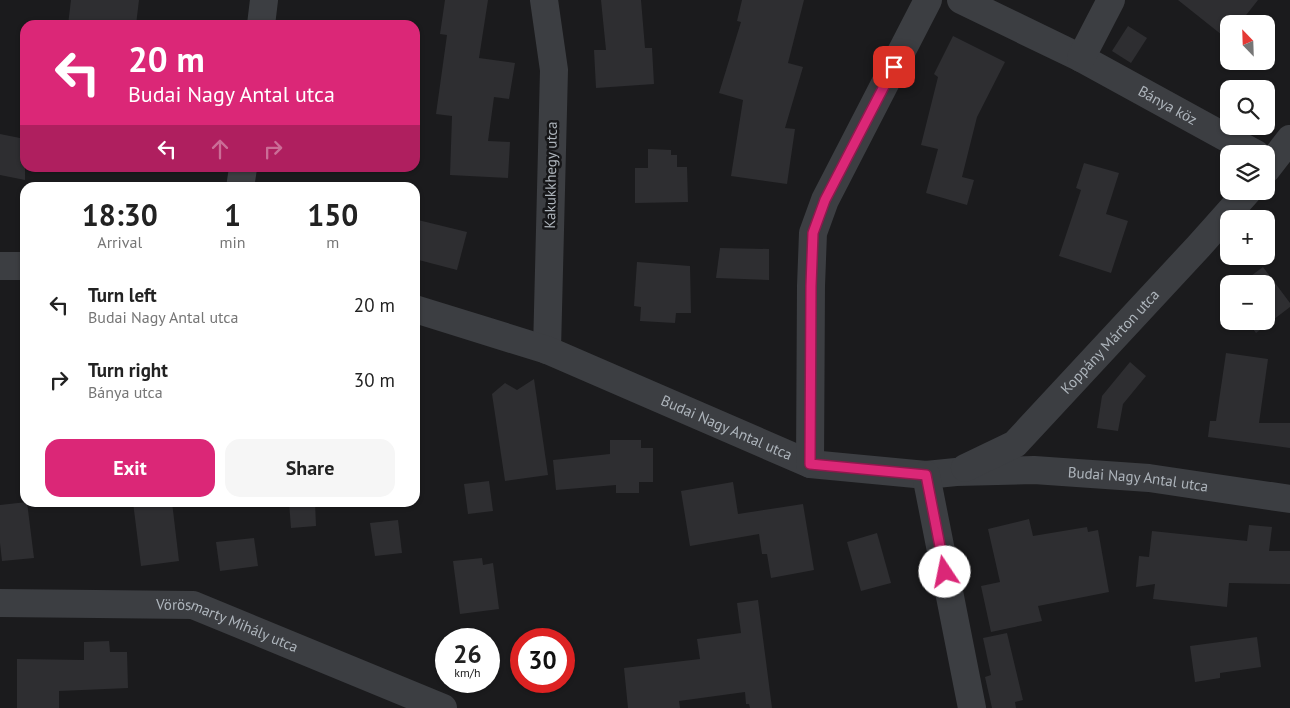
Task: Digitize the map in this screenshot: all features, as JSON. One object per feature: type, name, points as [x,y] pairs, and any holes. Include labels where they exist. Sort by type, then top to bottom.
[{"type":"street","points":[[262,20],[264,0]]},
{"type":"street","name":"Kakukkhegy utca","points":[[544,0],[554,70],[546,350]]},
{"type":"street","points":[[810,464],[813,233],[825,200],[928,0]]},
{"type":"street","name":"Bánya köz","points":[[961,0],[1081,58],[1235,145]]},
{"type":"street","points":[[1081,58],[1111,0]]},
{"type":"street","points":[[1275,153],[1290,139]]},
{"type":"street","name":"Koppány Márton utca","points":[[956,472],[1015,444],[1240,200]]},
{"type":"street","points":[[0,266],[20,266]]},
{"type":"street","name":"Budai Nagy Antal utca","points":[[420,311],[546,350],[810,464],[926,475],[956,472],[1034,470],[1149,478],[1290,499]]},
{"type":"street","points":[[926,475],[972,708]]},
{"type":"street","name":"Vörösmarty Mihály utca","points":[[0,603],[193,605],[443,708]]},
{"type":"building","points":[[71,0],[139,0],[137,20],[69,20]]},
{"type":"building","points":[[445,0],[488,0],[479,58],[515,63],[509,99],[494,97],[488,141],[510,142],[508,178],[450,175],[452,116],[436,114],[447,35],[440,34]]},
{"type":"building","points":[[601,0],[641,0],[645,48],[652,48],[654,84],[596,88],[594,50],[606,50]]},
{"type":"building","points":[[742,0],[804,0],[788,63],[803,67],[785,128],[795,129],[787,184],[731,176],[743,100],[719,93],[741,22],[737,21]]},
{"type":"building","points":[[1178,0],[1258,0],[1246,15],[1220,15],[1220,33]]},
{"type":"building","points":[[1128,26],[1147,38],[1131,63],[1112,51]]},
{"type":"building","points":[[953,36],[1005,62],[977,117],[962,177],[974,180],[967,205],[926,193],[938,149],[921,145],[938,77],[934,74]]},
{"type":"building","points":[[0,134],[20,138],[20,172],[25,172],[25,180],[0,175]]},
{"type":"building","points":[[648,149],[671,150],[671,155],[677,155],[677,167],[687,167],[688,202],[635,203],[635,168],[648,168]]},
{"type":"building","points":[[1084,163],[1119,173],[1106,214],[1128,221],[1111,273],[1059,256],[1081,190],[1076,188]]},
{"type":"building","points":[[420,220],[467,232],[457,270],[420,260]]},
{"type":"building","points":[[720,248],[769,249],[769,280],[716,278]]},
{"type":"building","points":[[637,262],[690,266],[691,313],[676,313],[675,323],[640,321],[641,307],[634,306]]},
{"type":"building","points":[[1263,267],[1269,275],[1252,275]]},
{"type":"building","points":[[1275,283],[1290,303],[1290,307],[1275,318]]},
{"type":"building","points":[[1226,353],[1268,359],[1259,423],[1290,423],[1290,448],[1208,437],[1210,421],[1216,421]]},
{"type":"building","points":[[1130,362],[1146,376],[1123,404],[1118,431],[1097,428],[1102,396]]},
{"type":"building","points":[[534,379],[548,475],[505,481],[492,394],[505,383],[517,390]]},
{"type":"building","points":[[610,440],[641,440],[641,448],[653,448],[653,482],[639,482],[639,493],[616,493],[616,485],[556,490],[553,460],[610,454]]},
{"type":"building","points":[[489,481],[493,511],[468,514],[464,484]]},
{"type":"building","points":[[733,482],[738,514],[803,504],[814,570],[771,578],[767,554],[762,554],[759,534],[690,546],[681,491]]},
{"type":"building","points":[[20,503],[20,507],[28,507],[34,558],[2,561],[0,505]]},
{"type":"building","points":[[134,507],[173,507],[179,561],[141,566]]},
{"type":"building","points":[[289,507],[315,507],[316,526],[291,528]]},
{"type":"building","points":[[1029,519],[1033,536],[1087,527],[1088,532],[1098,530],[1109,592],[1038,606],[1042,621],[991,632],[981,586],[1000,582],[988,529]]},
{"type":"building","points":[[398,520],[402,553],[375,556],[370,523]]},
{"type":"building","points":[[1249,525],[1272,527],[1269,551],[1290,551],[1290,584],[1229,583],[1227,607],[1153,599],[1155,584],[1136,587],[1139,556],[1149,557],[1152,531],[1247,541]]},
{"type":"building","points":[[877,533],[891,583],[861,591],[847,542]]},
{"type":"building","points":[[254,538],[258,566],[220,571],[216,542]]},
{"type":"building","points":[[482,558],[483,565],[493,563],[499,609],[460,614],[453,561]]},
{"type":"building","points":[[758,600],[772,708],[750,708],[749,704],[746,704],[745,692],[679,701],[680,708],[628,708],[624,668],[700,659],[697,639],[741,633],[737,603]]},
{"type":"building","points":[[1007,633],[1023,700],[1015,702],[1016,708],[992,708],[985,677],[991,675],[983,638]]},
{"type":"building","points":[[1257,637],[1261,667],[1220,673],[1220,678],[1195,682],[1190,646]]},
{"type":"building","points":[[109,641],[110,652],[127,652],[128,688],[59,691],[59,708],[17,708],[17,659],[84,660],[84,642]]},
{"type":"route","points":[[894,67],[825,200],[813,233],[810,464],[926,475],[945,572]]}]
